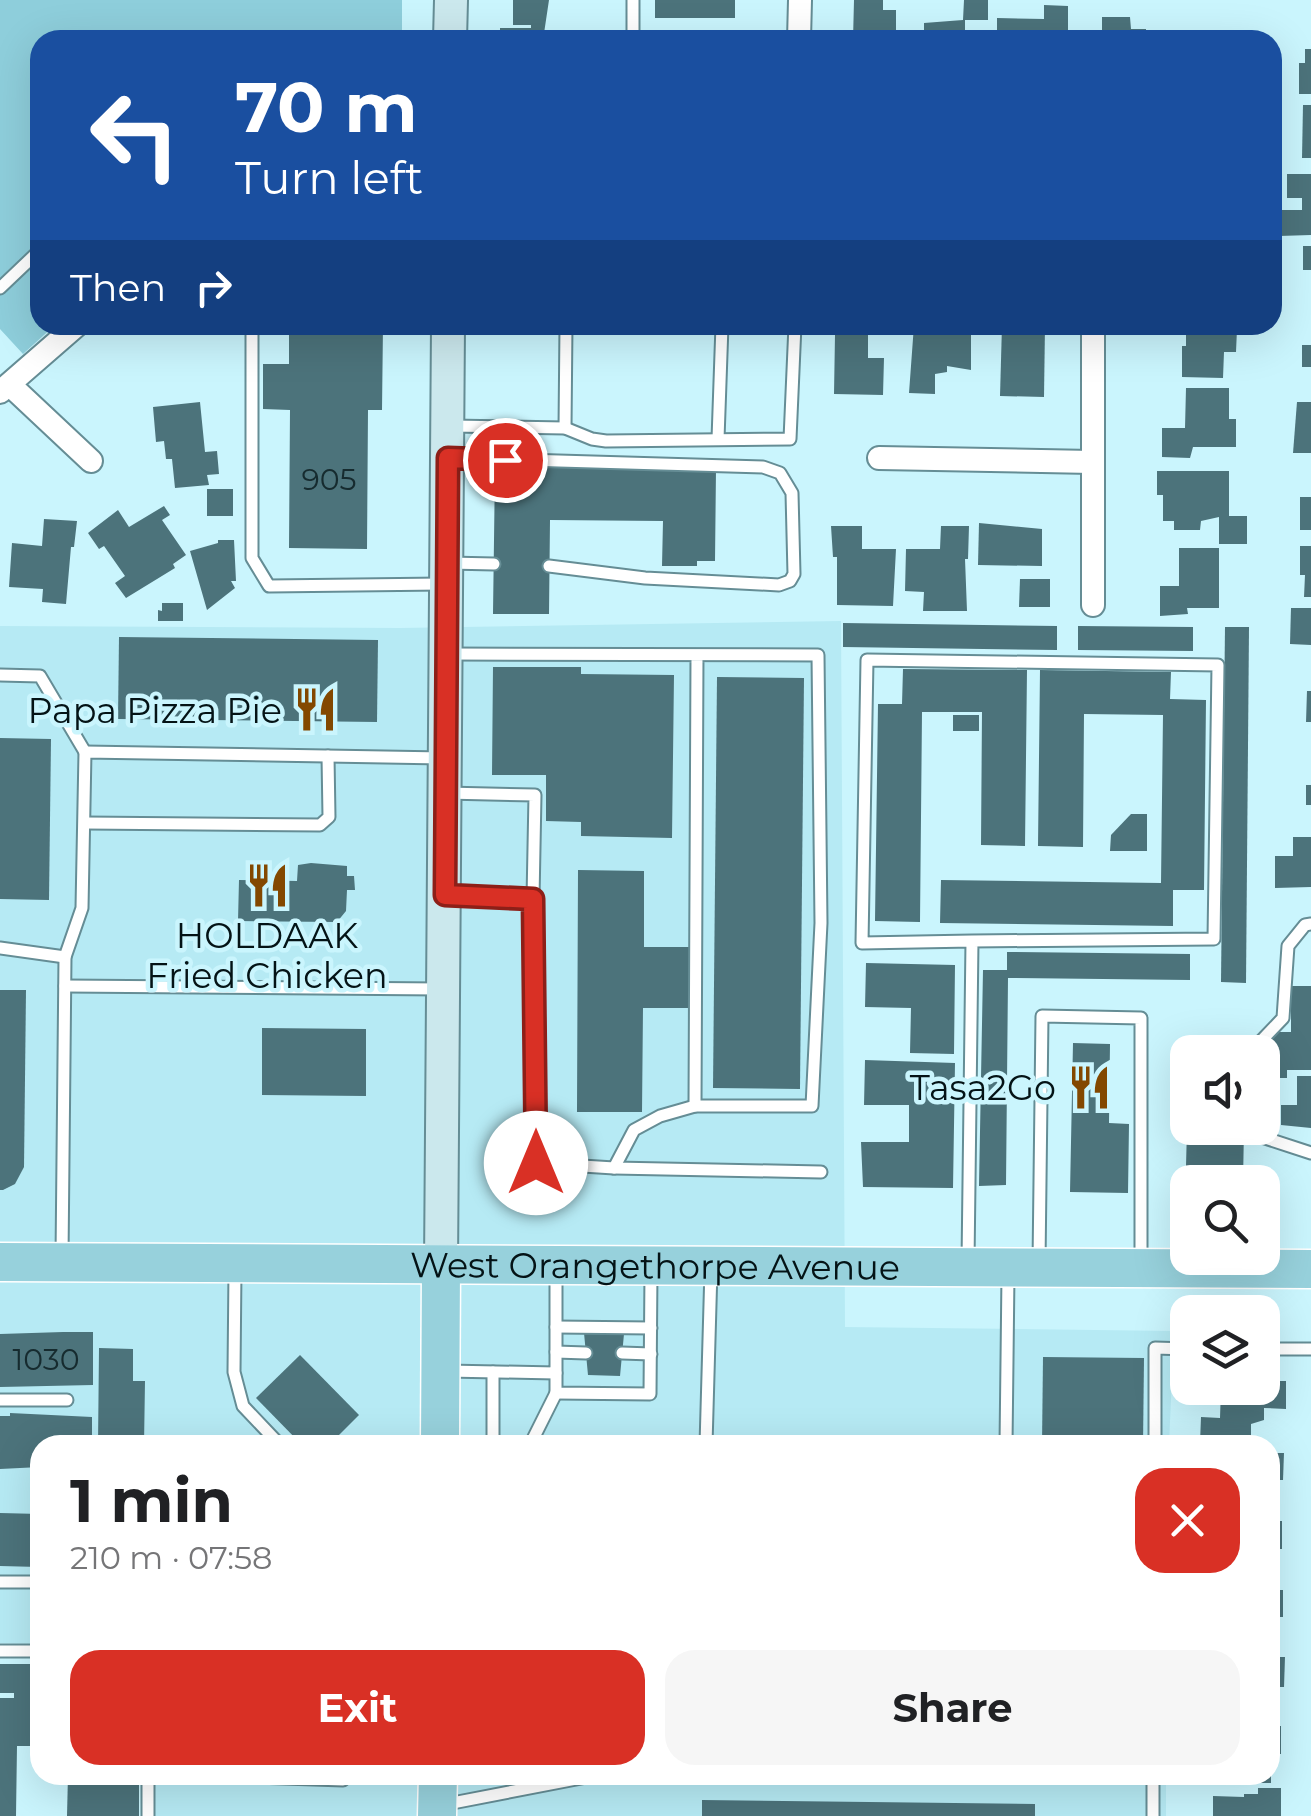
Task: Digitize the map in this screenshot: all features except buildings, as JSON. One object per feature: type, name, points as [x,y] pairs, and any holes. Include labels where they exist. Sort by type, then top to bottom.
[{"type":"main road","points":[[450,30],[451,0]]},
{"type":"main road","points":[[440,1435],[448,335]]},
{"type":"main road","name":"West Orangethorpe Avenue","points":[[0,1262],[1311,1269]]},
{"type":"street","points":[[799,30],[800,0]]},
{"type":"street","points":[[64,335],[3,384],[91,461]]},
{"type":"street","points":[[1093,335],[1093,605]]},
{"type":"street","points":[[878,458],[1092,462]]},
{"type":"lane","points":[[633,0],[633,30]]},
{"type":"lane","points":[[0,288],[30,260]]},
{"type":"lane","points":[[252,335],[252,558],[270,586],[446,573],[494,564]]},
{"type":"lane","points":[[565,428],[566,335]]},
{"type":"lane","points":[[718,439],[722,335]]},
{"type":"lane","points":[[448,442],[565,428],[606,441],[790,439],[795,335]]},
{"type":"lane","points":[[448,442],[746,465],[780,473],[792,493],[794,574],[790,581],[778,586],[645,578],[549,566]]},
{"type":"lane","points":[[446,654],[818,655],[821,924],[812,1106],[695,1106],[660,1116],[634,1130],[614,1168]]},
{"type":"lane","points":[[695,1106],[697,655]]},
{"type":"lane","points":[[866,660],[1218,665],[1214,939],[972,941],[862,943],[866,660]]},
{"type":"lane","points":[[0,675],[40,676],[85,752],[82,908],[66,957],[62,1262]]},
{"type":"lane","points":[[85,752],[445,758]]},
{"type":"lane","points":[[85,824],[320,825],[329,817],[328,756]]},
{"type":"lane","points":[[445,792],[535,795],[536,1163],[822,1172]]},
{"type":"lane","points":[[445,895],[533,899]]},
{"type":"lane","points":[[1267,1035],[1284,1018],[1288,946],[1305,925],[1311,924]]},
{"type":"lane","points":[[968,1267],[972,941]]},
{"type":"lane","points":[[0,948],[66,957]]},
{"type":"lane","points":[[65,986],[443,988]]},
{"type":"lane","points":[[1007,1435],[1024,1268],[1042,1016],[1141,1018],[1141,1268]]},
{"type":"lane","points":[[1280,1143],[1311,1153]]},
{"type":"lane","points":[[235,1264],[234,1372],[243,1406],[271,1435]]},
{"type":"lane","points":[[535,1435],[556,1393],[556,1266]]},
{"type":"lane","points":[[556,1393],[650,1394],[652,1266]]},
{"type":"lane","points":[[706,1435],[711,1267]]},
{"type":"lane","points":[[556,1327],[651,1328]]},
{"type":"lane","points":[[1155,1435],[1155,1348],[1170,1348]]},
{"type":"lane","points":[[1280,1349],[1311,1350]]},
{"type":"lane","points":[[556,1352],[586,1352]]},
{"type":"lane","points":[[622,1353],[651,1354]]},
{"type":"lane","points":[[441,1371],[556,1373]]},
{"type":"lane","points":[[493,1372],[493,1435]]},
{"type":"lane","points":[[0,1400],[66,1400]]},
{"type":"lane","points":[[0,1582],[30,1582]]},
{"type":"lane","points":[[0,1652],[30,1651]]},
{"type":"lane","points":[[148,1785],[148,1816]]},
{"type":"lane","points":[[438,1799],[516,1785]]},
{"type":"lane","points":[[1153,1816],[1154,1785]]},
{"type":"shaded area","points":[[0,0],[402,0],[402,30],[30,30],[30,335],[44,335],[23,354],[0,329]]},
{"type":"shaded area","points":[[841,621],[845,1327],[1170,1331],[1169,1435],[30,1435],[30,1644],[0,1643],[0,626],[400,628]]},
{"type":"shaded area","points":[[150,1785],[1166,1785],[1166,1816],[150,1816]]},
{"type":"place","name":"Papa Pizza Pie","points":[[315,710]]},
{"type":"place","name":"HOLDAAK Fried Chicken","points":[[267,885]]},
{"type":"place","name":"Tasa2Go","points":[[1089,1087]]},
{"type":"route","points":[[505,460],[448,458],[445,895],[533,899],[536,1163]]}]
